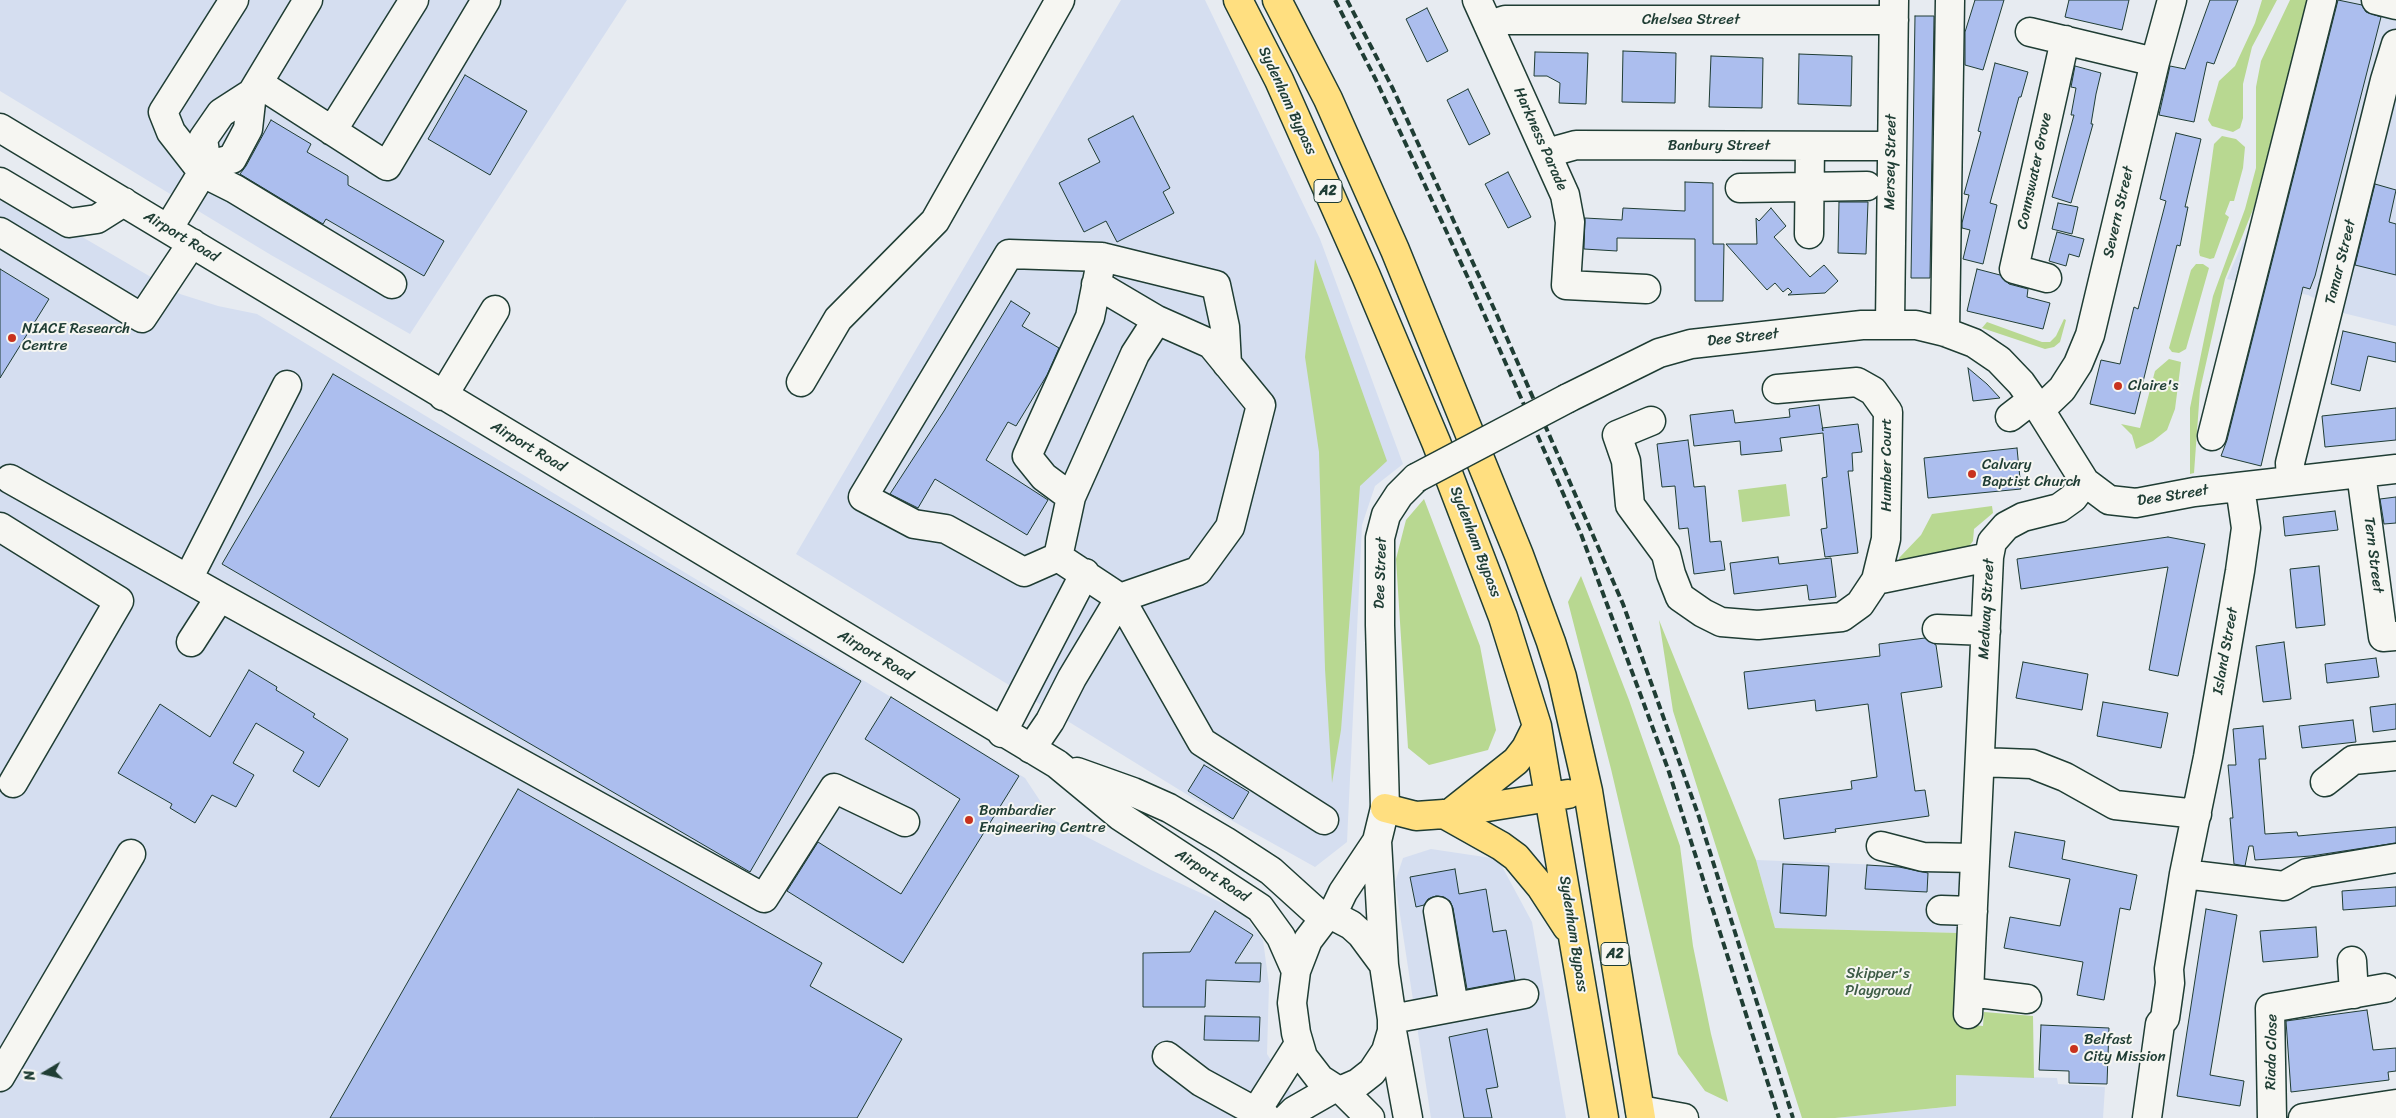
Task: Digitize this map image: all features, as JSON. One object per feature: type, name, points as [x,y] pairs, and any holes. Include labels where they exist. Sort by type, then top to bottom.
[{"type":"highway","name":"Sydenham Bypass","points":[[1238,0],[1279,80],[1436,442],[1503,618],[1537,726],[1604,1118]]},
{"type":"highway","name":"A2","points":[[1277,0],[1328,99],[1395,250],[1515,546],[1559,668],[1588,791],[1641,1114]]},
{"type":"highway","points":[[1448,813],[1516,761],[1526,748],[1537,726]]},
{"type":"highway","points":[[1385,808],[1416,816],[1448,813],[1588,791]]},
{"type":"highway","points":[[1448,813],[1516,857],[1541,887],[1574,938]]},
{"type":"street","points":[[234,0],[163,112],[171,132],[205,169],[392,284]]},
{"type":"street","points":[[168,229],[205,169],[203,139],[221,112],[255,88],[308,0]]},
{"type":"street","points":[[332,131],[414,0]]},
{"type":"street","points":[[255,88],[332,131],[387,166],[486,0]]},
{"type":"street","points":[[801,382],[838,319],[935,221],[1060,0]]},
{"type":"street","name":"Harkness Parade","points":[[1477,0],[1565,195],[1570,222],[1566,285],[1646,289]]},
{"type":"street","points":[[1945,332],[1950,0]]},
{"type":"street","name":"Severn Street","points":[[2010,417],[2036,405],[2062,389],[2078,364],[2090,335],[2154,62],[2172,0]]},
{"type":"street","points":[[2212,436],[2322,0]]},
{"type":"street","points":[[2376,0],[2396,5]]},
{"type":"street","name":"Chelsea Street","points":[[1489,25],[1505,20],[1894,10]]},
{"type":"street","name":"Mersey Street","points":[[1890,324],[1894,10]]},
{"type":"street","points":[[2030,32],[2154,62]]},
{"type":"street","name":"Connswater Grove","points":[[2047,278],[2014,269],[2065,40]]},
{"type":"street","name":"Tamar Street","points":[[2291,481],[2290,463],[2385,80],[2396,44]]},
{"type":"street","name":"Airport Road","points":[[0,128],[1031,750],[1056,764],[1133,792],[1169,808],[1271,871],[1328,917]]},
{"type":"street","name":"Banbury Street","points":[[1547,153],[1576,146],[1891,146]]},
{"type":"street","points":[[1809,234],[1810,146]]},
{"type":"street","points":[[0,182],[70,223],[97,219],[124,202]]},
{"type":"street","points":[[1740,188],[1867,186]]},
{"type":"street","points":[[0,232],[142,318],[192,243]]},
{"type":"street","points":[[1058,557],[1024,572],[946,529],[914,524],[863,497],[1009,254],[1102,257],[1216,285],[1225,327],[1227,364]]},
{"type":"street","points":[[1071,497],[1044,477],[1027,456],[1090,317],[1102,257]]},
{"type":"street","points":[[1031,750],[1050,722],[1072,678],[1120,598],[1198,571],[1230,527],[1261,405],[1211,344],[1158,320],[1096,284]]},
{"type":"street","points":[[443,396],[495,310]]},
{"type":"street","points":[[1058,557],[1071,497],[1135,354],[1158,320]]},
{"type":"street","name":"Dee Street","points":[[1384,966],[1377,841],[1385,808],[1380,644],[1380,538],[1386,515],[1399,495],[1416,478],[1568,398],[1659,353],[1691,344],[1855,326],[1916,325],[1945,332],[1974,343],[1999,360],[2036,405],[2085,482],[2109,500],[2136,503],[2194,492],[2396,469]]},
{"type":"street","name":"Humber Court","points":[[1651,421],[1617,435],[1626,461],[1630,505],[1666,554],[1680,597],[1721,622],[1758,625],[1842,617],[1860,604],[1876,580],[1886,539],[1888,412],[1873,391],[1857,382],[1777,389]]},
{"type":"street","points":[[188,579],[287,385]]},
{"type":"street","name":"Tern Street","points":[[2361,473],[2390,637]]},
{"type":"street","name":"Medway Street","points":[[2027,999],[1969,1003],[1990,557],[1992,542],[2006,526],[2023,517],[2059,508],[2073,498],[2085,482]]},
{"type":"street","points":[[3,483],[188,579],[764,898],[834,788],[905,822]]},
{"type":"street","name":"Island Street","points":[[2147,1118],[2160,1024],[2165,1018],[2170,983],[2169,969],[2184,874],[2197,814],[2240,571],[2246,528],[2240,487]]},
{"type":"street","points":[[0,527],[119,601],[14,782]]},
{"type":"street","points":[[1058,557],[1120,598],[1202,742],[1324,820]]},
{"type":"street","points":[[1876,580],[1990,557]]},
{"type":"street","points":[[1002,733],[1085,574]]},
{"type":"street","points":[[191,642],[220,597]]},
{"type":"street","points":[[1937,628],[1986,631]]},
{"type":"street","points":[[2325,782],[2353,760],[2396,756]]},
{"type":"street","points":[[1980,762],[2032,764],[2065,777],[2114,805],[2197,814]]},
{"type":"street","name":"Airport Road","points":[[1056,764],[1120,816],[1260,908],[1281,937],[1296,971]]},
{"type":"street","name":"Dee Street","points":[[1328,917],[1377,841]]},
{"type":"street","points":[[1882,846],[1923,857],[1975,858]]},
{"type":"street","points":[[0,1077],[131,854]]},
{"type":"street","points":[[2184,874],[2284,886],[2307,873],[2396,858]]},
{"type":"street","points":[[1941,910],[1973,911]]},
{"type":"street","points":[[1438,911],[1454,1007]]},
{"type":"street","points":[[1370,1118],[1338,1089],[1320,1079],[1303,1057],[1299,1044],[1292,1003],[1296,971],[1308,940],[1328,917],[1351,925],[1384,966],[1408,1118]]},
{"type":"street","points":[[2352,961],[2354,994]]},
{"type":"street","name":"Riada Close","points":[[2272,1118],[2270,1008],[2385,988]]},
{"type":"street","points":[[1392,1025],[1454,1007],[1524,994]]},
{"type":"street","points":[[1287,1118],[1294,1111],[1338,1089],[1358,1083],[1372,1072],[1386,1051],[1392,1025]]},
{"type":"street","points":[[1167,1056],[1202,1082],[1258,1116],[1299,1044]]},
{"type":"street","points":[[2303,1118],[2354,1114],[2396,1104]]},
{"type":"street","points":[[1641,1114],[1684,1118]]},
{"type":"shaded area","points":[[0,0],[627,0],[410,334],[271,255],[0,91]]},
{"type":"shaded area","points":[[1121,0],[1205,0],[1320,239],[1403,464],[1375,486],[1362,525],[1347,842],[1315,867],[1204,805],[796,554]]},
{"type":"shaded area","points":[[2313,0],[2396,0],[2396,326],[2343,313],[2308,295],[2227,279],[2257,209]]},
{"type":"shaded area","points":[[0,189],[180,294],[218,306],[257,314],[1025,778],[1052,819],[1151,870],[1242,912],[1263,940],[1269,985],[1267,1054],[1306,1118],[0,1118]]},
{"type":"shaded area","points":[[1431,849],[1498,859],[1532,922],[1566,1118],[1431,1118],[1395,882],[1403,858]]},
{"type":"shaded area","points":[[1756,860],[1961,868],[1959,933],[1775,928]]},
{"type":"shaded area","points":[[1956,1075],[2057,1078],[2058,1084],[2105,1087],[2103,1118],[1835,1118],[1956,1106]]},
{"type":"green space","points":[[2262,0],[2277,0],[2252,47],[2243,84],[2243,118],[2240,128],[2233,132],[2212,126],[2208,120],[2219,81],[2235,66],[2255,23]]},
{"type":"green space","points":[[2290,0],[2310,0],[2299,31],[2254,207],[2225,279],[2200,390],[2194,473],[2190,474],[2190,408],[2213,296],[2245,209],[2256,168],[2256,87],[2261,61]]},
{"type":"green space","points":[[2222,136],[2236,139],[2245,147],[2243,168],[2234,201],[2230,201],[2225,214],[2229,217],[2214,258],[2210,259],[2200,256],[2199,252],[2214,144]]},
{"type":"green space","points":[[1315,259],[1387,461],[1360,486],[1341,730],[1332,783],[1325,669],[1319,452],[1305,357]]},
{"type":"green space","points":[[2196,264],[2203,264],[2209,268],[2186,349],[2179,353],[2172,352],[2169,348],[2191,270]]},
{"type":"green space","points":[[2064,319],[2066,320],[2060,342],[2054,347],[2045,349],[1982,328],[1987,322],[2042,342],[2050,342],[2056,336]]},
{"type":"green space","points":[[2169,359],[2181,362],[2175,409],[2167,430],[2153,441],[2136,449],[2132,435],[2121,424],[2140,428],[2155,371]]},
{"type":"green space","points":[[1786,484],[1790,516],[1742,522],[1738,490]]},
{"type":"green space","points":[[1424,499],[1480,646],[1496,730],[1488,750],[1429,765],[1408,748],[1396,559],[1406,520]]},
{"type":"green space","points":[[1992,506],[1993,513],[1974,529],[1973,541],[1967,549],[1899,566],[1899,558],[1921,535],[1932,514]]},
{"type":"green space","points":[[1581,576],[1629,700],[1680,846],[1693,946],[1711,1034],[1728,1102],[1705,1091],[1678,1054],[1611,769],[1568,602]]},
{"type":"green space","name":"Skipper's Playgroud","points":[[1659,620],[1756,860],[1775,928],[1959,933],[1955,1023],[1983,1026],[1984,1012],[2033,1016],[2034,1078],[1956,1075],[1956,1106],[1835,1118],[1802,1118],[1673,711]]},
{"type":"building","points":[[1975,0],[2004,0],[1983,70],[1965,65],[1965,32]]},
{"type":"building","points":[[2069,0],[2129,0],[2122,30],[2065,17]]},
{"type":"building","points":[[2210,0],[2238,0],[2214,64],[2207,62],[2194,122],[2159,115],[2170,66],[2185,69]]},
{"type":"building","points":[[2338,0],[2362,5],[2366,12],[2381,17],[2315,276],[2310,289],[2303,287],[2261,466],[2221,456],[2227,440]]},
{"type":"building","points":[[1427,8],[1448,51],[1427,62],[1406,19]]},
{"type":"building","points":[[1915,16],[1934,16],[1930,278],[1911,278]]},
{"type":"building","points":[[1623,51],[1676,53],[1675,103],[1622,102]]},
{"type":"building","points":[[1535,52],[1588,53],[1586,104],[1559,103],[1560,83],[1547,76],[1534,76]]},
{"type":"building","points":[[1799,54],[1852,56],[1851,106],[1798,104]]},
{"type":"building","points":[[1711,56],[1763,58],[1762,108],[1709,107]]},
{"type":"building","points":[[1995,63],[2028,72],[2021,97],[2019,97],[1990,203],[1997,205],[1983,264],[1963,259],[1970,230],[1962,228],[1962,223],[1969,195],[1964,194],[1981,132],[1978,131]]},
{"type":"building","points":[[2075,66],[2101,73],[2091,124],[2093,124],[2071,203],[2052,197],[2074,115],[2071,115],[2076,88],[2071,87]]},
{"type":"building","points":[[465,75],[527,111],[490,175],[428,139]]},
{"type":"building","points":[[1468,89],[1490,134],[1469,145],[1447,100]]},
{"type":"building","points":[[1133,116],[1170,188],[1163,192],[1174,213],[1117,242],[1106,221],[1084,232],[1059,183],[1100,162],[1088,139]]},
{"type":"building","points":[[271,120],[311,144],[307,152],[348,176],[348,185],[444,241],[424,276],[326,219],[323,224],[240,174]]},
{"type":"building","points":[[2176,133],[2201,139],[2185,207],[2188,207],[2180,246],[2177,245],[2135,414],[2090,404],[2101,360],[2120,364],[2134,307],[2138,309],[2166,201],[2160,199]]},
{"type":"building","points":[[1508,172],[1531,217],[1508,228],[1485,184]]},
{"type":"building","points":[[1685,182],[1713,183],[1713,244],[1724,244],[1723,301],[1695,301],[1695,239],[1617,238],[1617,251],[1584,249],[1585,218],[1622,220],[1623,208],[1685,211]]},
{"type":"building","points":[[2375,184],[2396,190],[2389,222],[2396,224],[2396,275],[2355,265]]},
{"type":"building","points":[[1839,202],[1868,202],[1866,254],[1838,253]]},
{"type":"building","points":[[2058,203],[2078,207],[2072,234],[2052,229]]},
{"type":"building","points":[[1771,208],[1786,226],[1774,237],[1810,277],[1824,265],[1838,281],[1825,293],[1788,295],[1792,292],[1788,288],[1783,292],[1775,283],[1767,290],[1726,244],[1757,244],[1756,218],[1759,221]]},
{"type":"building","points":[[2057,232],[2084,239],[2079,257],[2069,254],[2066,266],[2049,261]]},
{"type":"building","name":"NIACE Research Centre","points":[[0,269],[49,299],[0,378]]},
{"type":"building","points":[[1977,269],[2000,275],[2009,284],[2028,289],[2027,297],[2050,303],[2043,329],[1967,311]]},
{"type":"building","points":[[1011,301],[1030,313],[1022,326],[1059,348],[1047,375],[1016,426],[1008,422],[986,460],[1048,500],[1027,535],[935,479],[918,508],[890,494],[944,411]]},
{"type":"building","points":[[2343,331],[2396,343],[2396,362],[2368,356],[2360,391],[2331,384]]},
{"type":"building","points":[[1968,368],[1987,384],[2000,398],[1973,401]]},
{"type":"building","points":[[333,374],[861,681],[750,872],[222,564]]},
{"type":"building","points":[[1819,405],[1823,428],[1858,424],[1862,452],[1852,453],[1853,471],[1848,471],[1858,553],[1825,557],[1821,529],[1827,528],[1822,478],[1827,477],[1823,433],[1780,438],[1782,451],[1741,455],[1740,441],[1694,446],[1690,415],[1733,410],[1735,423],[1790,417],[1789,409]]},
{"type":"building","points":[[2396,408],[2396,440],[2325,447],[2322,416]]},
{"type":"building","points":[[1688,440],[1694,487],[1705,486],[1710,542],[1721,541],[1725,570],[1694,574],[1688,528],[1679,529],[1675,486],[1662,487],[1657,444]]},
{"type":"building","name":"Calvary Baptist Church","points":[[2017,448],[2021,489],[1928,498],[1924,458]]},
{"type":"building","points":[[2396,497],[2396,523],[2384,524],[2380,499]]},
{"type":"building","points":[[2335,511],[2338,530],[2285,536],[2283,517]]},
{"type":"building","points":[[2168,537],[2205,544],[2178,676],[2149,670],[2168,567],[2021,589],[2017,559]]},
{"type":"building","points":[[1778,557],[1779,564],[1831,558],[1836,597],[1809,600],[1807,585],[1734,594],[1730,563]]},
{"type":"building","points":[[2319,566],[2325,625],[2296,628],[2290,569]]},
{"type":"building","points":[[1925,638],[1936,645],[1942,687],[1901,693],[1915,791],[1925,790],[1929,816],[1835,829],[1836,832],[1784,839],[1779,799],[1852,789],[1851,781],[1877,777],[1868,704],[1816,711],[1815,700],[1748,709],[1744,672],[1880,656],[1879,644]]},
{"type":"building","points":[[2284,642],[2291,699],[2263,702],[2256,646]]},
{"type":"building","points":[[2376,658],[2379,677],[2327,683],[2325,664]]},
{"type":"building","points":[[2023,662],[2088,674],[2082,710],[2016,698]]},
{"type":"building","points":[[249,670],[277,687],[276,690],[315,714],[313,717],[348,739],[319,787],[293,771],[304,752],[256,723],[233,763],[254,775],[236,807],[212,795],[195,823],[170,808],[172,804],[118,773],[160,704],[210,737]]},
{"type":"building","name":"Bombardier Engineering Centre","points":[[891,697],[1019,776],[903,963],[787,891],[818,842],[901,894],[960,799],[865,739]]},
{"type":"building","points":[[2103,702],[2168,713],[2161,748],[2097,736]]},
{"type":"building","points":[[2396,704],[2396,729],[2373,732],[2370,707]]},
{"type":"building","points":[[2353,720],[2356,742],[2302,748],[2299,726]]},
{"type":"building","points":[[2263,726],[2266,759],[2259,759],[2265,834],[2297,832],[2298,836],[2396,827],[2396,843],[2311,856],[2255,860],[2253,846],[2249,846],[2245,866],[2234,864],[2230,818],[2233,818],[2228,765],[2236,765],[2233,729]]},
{"type":"building","points":[[1204,765],[1249,792],[1233,819],[1188,791]]},
{"type":"building","points":[[518,789],[822,963],[810,986],[902,1039],[857,1118],[330,1118]]},
{"type":"building","points":[[2015,832],[2065,841],[2062,859],[2137,875],[2130,910],[2120,908],[2104,1000],[2077,995],[2083,962],[2004,948],[2010,917],[2060,926],[2070,879],[2009,867]]},
{"type":"building","points":[[1783,864],[1829,866],[1826,916],[1780,913]]},
{"type":"building","points":[[1867,865],[1899,867],[1928,873],[1927,892],[1865,889]]},
{"type":"building","points":[[1455,869],[1459,894],[1486,889],[1493,932],[1506,930],[1515,980],[1467,989],[1453,908],[1450,901],[1444,897],[1436,896],[1428,899],[1424,905],[1416,907],[1410,877]]},
{"type":"building","points":[[2396,887],[2396,906],[2343,910],[2342,891]]},
{"type":"building","points":[[2206,909],[2237,915],[2210,1075],[2244,1081],[2240,1106],[2177,1096]]},
{"type":"building","points":[[1215,911],[1253,935],[1235,963],[1261,963],[1260,982],[1206,980],[1205,1007],[1143,1007],[1143,953],[1190,952]]},
{"type":"building","points":[[2316,927],[2318,957],[2263,962],[2260,931]]},
{"type":"building","points":[[2367,1010],[2373,1050],[2396,1048],[2396,1071],[2388,1072],[2389,1080],[2291,1092],[2286,1021]]},
{"type":"building","points":[[1205,1016],[1260,1017],[1259,1041],[1204,1040]]},
{"type":"building","name":"Belfast City Mission","points":[[2041,1025],[2109,1028],[2107,1084],[2069,1083],[2069,1071],[2039,1070]]},
{"type":"building","points":[[1487,1029],[1498,1087],[1486,1089],[1492,1118],[1464,1118],[1449,1037]]},
{"type":"railway","points":[[1335,0],[1376,80],[1469,280],[1581,534],[1668,769],[1779,1118]]},
{"type":"railway","points":[[1347,0],[1393,89],[1496,313],[1623,604],[1699,817],[1793,1118]]},
{"type":"place","name":"NIACE Research Centre","points":[[12,338]]},
{"type":"place","name":"Claire's","points":[[2118,386]]},
{"type":"place","name":"Calvary Baptist Church","points":[[1972,474]]},
{"type":"place","name":"Bombardier Engineering Centre","points":[[969,820]]},
{"type":"place","name":"Belfast City Mission","points":[[2074,1049]]}]
